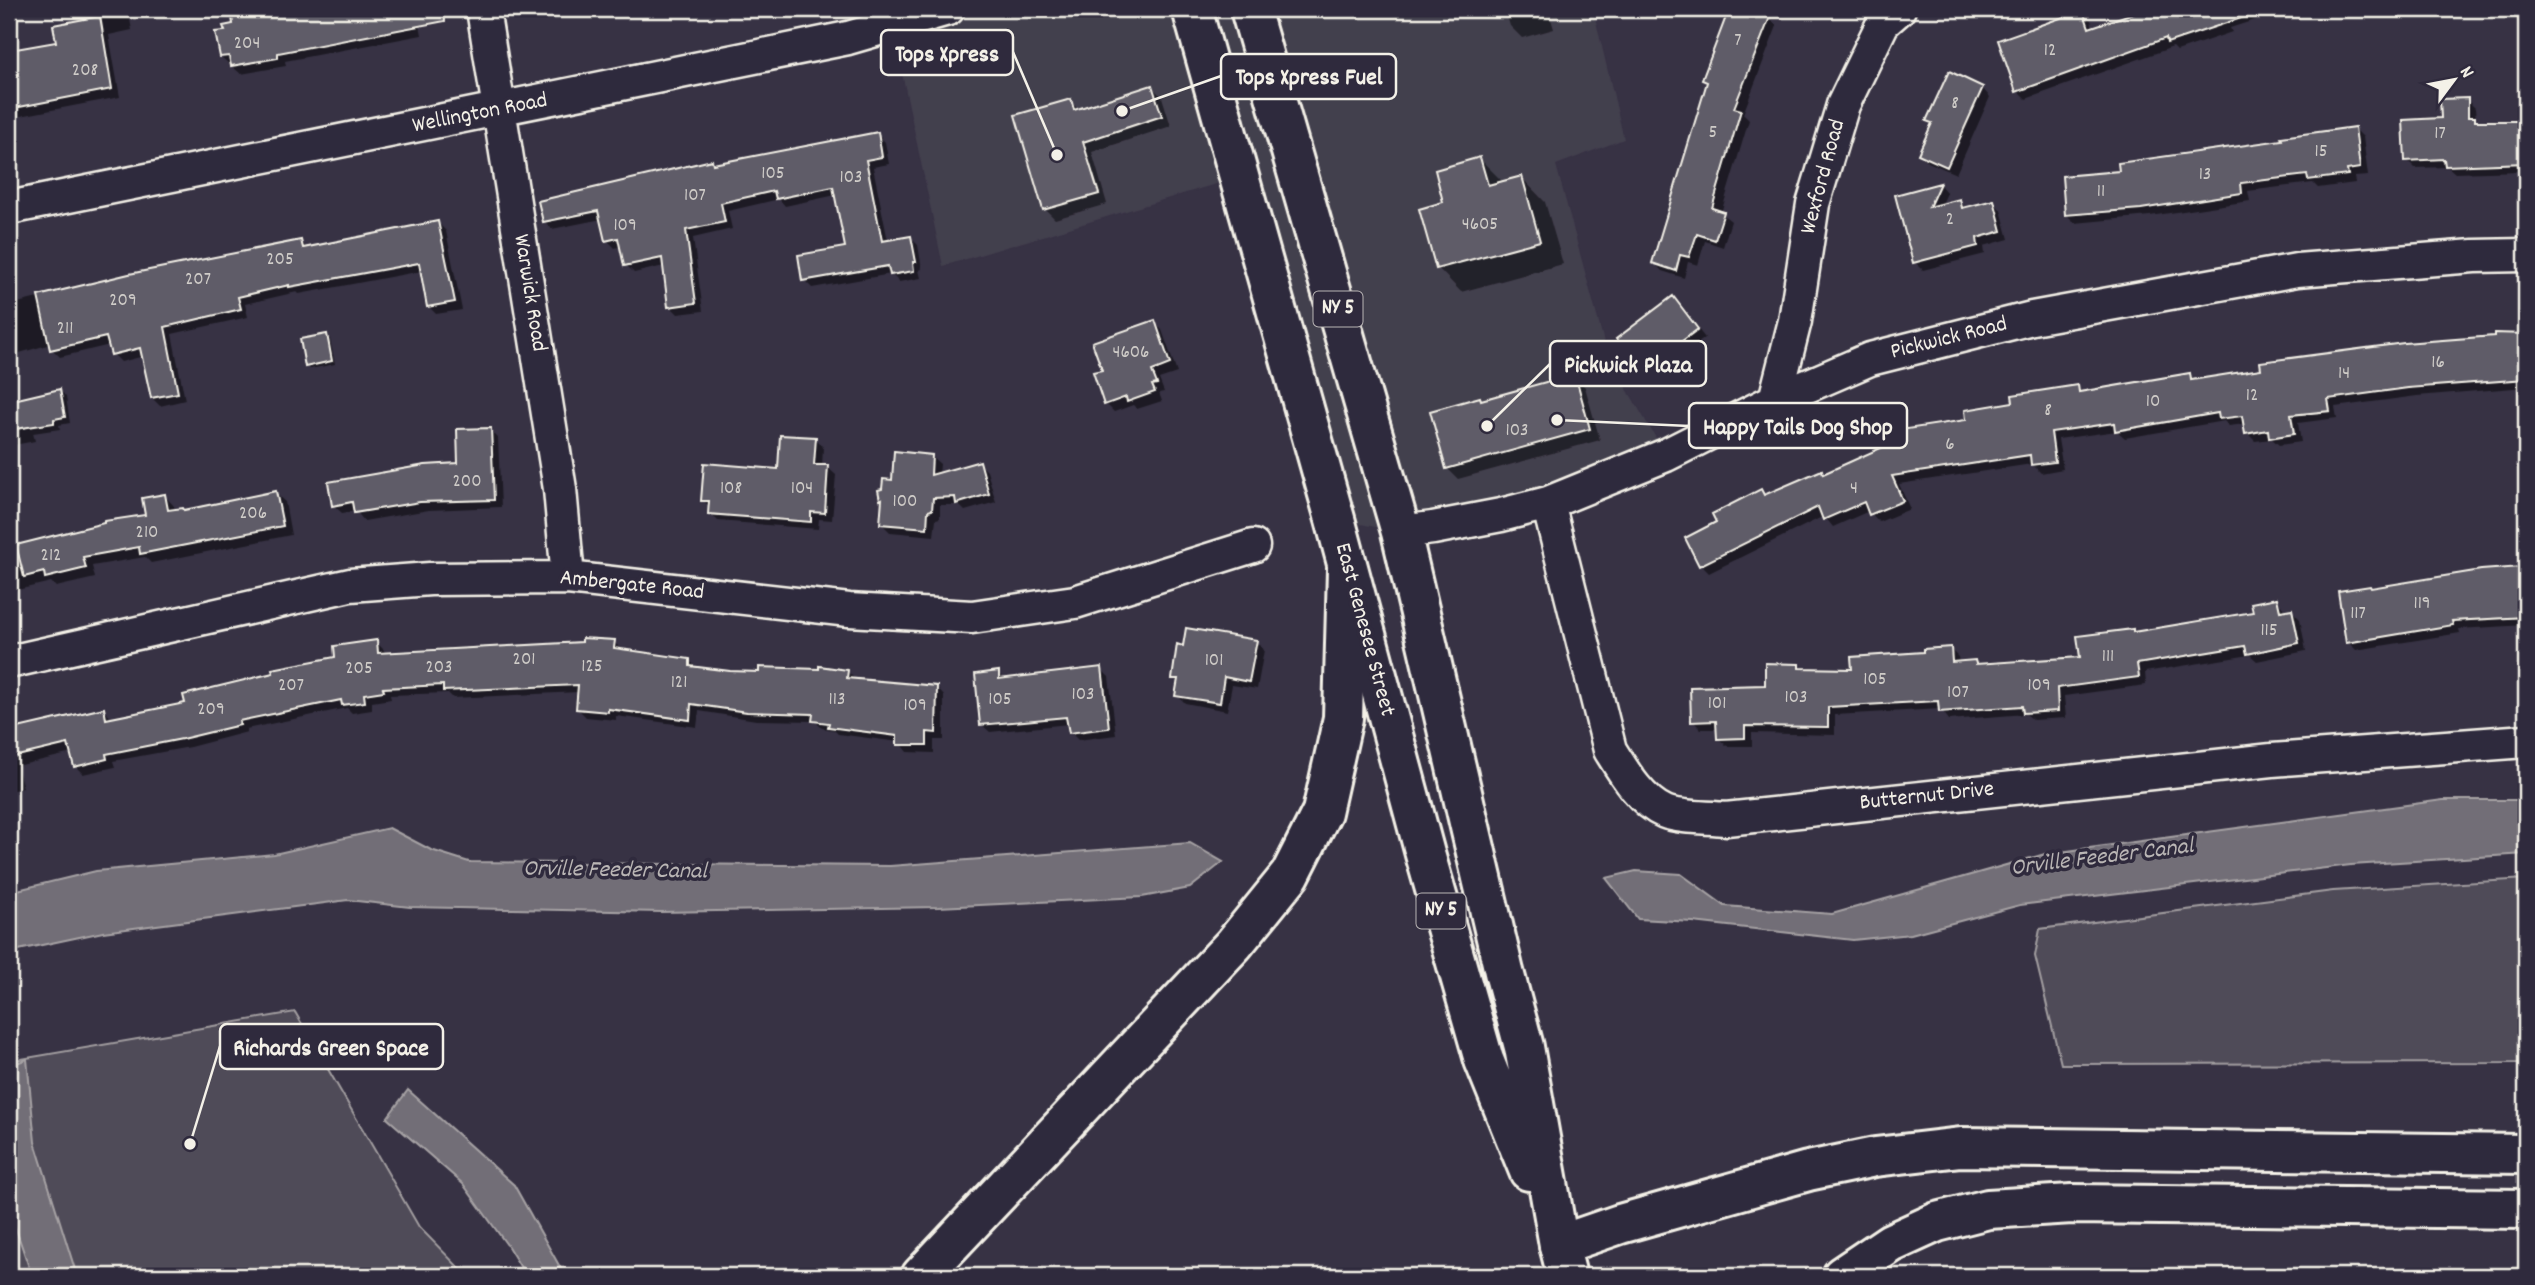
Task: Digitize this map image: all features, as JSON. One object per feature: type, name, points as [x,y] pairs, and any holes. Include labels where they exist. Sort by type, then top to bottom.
[{"type":"main road","name":"East Genesee Street","points":[[1192,9],[1484,1060],[1563,1261]]},
{"type":"main road","points":[[1250,9],[1274,86]]},
{"type":"main road","name":"NY 5","points":[[1267,9],[1274,86],[1401,532],[1524,1047],[1563,1261]]},
{"type":"main road","points":[[1335,519],[1401,532]]},
{"type":"main road","points":[[921,1276],[1234,944],[1290,875],[1322,812],[1343,718],[1347,569]]},
{"type":"main road","points":[[1563,1261],[1620,1224],[1808,1171],[1875,1157],[1961,1147],[2526,1154]]},
{"type":"main road","points":[[1842,1276],[1891,1243],[1937,1222],[1988,1209],[2072,1203],[2526,1209]]},
{"type":"street","name":"Warwick Road","points":[[483,9],[561,489],[568,578]]},
{"type":"street","name":"Wellington Road","points":[[9,208],[848,38],[948,9]]},
{"type":"street","name":"Wexford Road","points":[[1775,400],[1795,321],[1813,204],[1843,105],[1883,23],[1899,9]]},
{"type":"street","name":"Pickwick Road","points":[[1401,532],[1501,515],[1548,503],[1666,455],[1775,400],[1870,359],[2032,318],[2297,270],[2474,256],[2526,255]]},
{"type":"street","name":"Butternut Drive","points":[[1548,503],[1610,750],[1628,780],[1666,812],[1726,819],[2272,760],[2526,741]]},
{"type":"street","name":"Ambergate Road","points":[[9,662],[350,585],[430,579],[568,578],[849,610],[972,617],[1075,602],[1253,546]]},
{"type":"shaded area","points":[[841,9],[1593,9],[1624,139],[1556,165],[1608,357],[1666,455],[1401,532],[1335,519],[1239,177],[943,266],[892,26],[848,38]]},
{"type":"shaded area","points":[[2526,879],[2526,1063],[2061,1064],[2035,956],[2040,929],[2333,891]]},
{"type":"shaded area","points":[[295,1012],[419,1227],[467,1276],[9,1276],[9,1061]]},
{"type":"water","name":"Orville Feeder Canal","points":[[2443,800],[2526,800],[2526,854],[2351,865],[2020,905],[1911,934],[1853,940],[1693,922],[1638,919],[1606,878],[1636,871],[1681,874],[1725,906],[1832,914],[2045,854]]},
{"type":"water","name":"Orville Feeder Canal","points":[[389,828],[431,850],[469,862],[890,866],[1190,843],[1223,862],[1190,888],[1142,897],[938,907],[661,912],[410,907],[348,900],[103,932],[9,952],[9,892],[96,871],[274,854]]},
{"type":"water","points":[[27,1059],[35,1142],[77,1276],[32,1276],[9,1209],[9,1066]]},
{"type":"water","points":[[408,1090],[514,1185],[565,1276],[526,1276],[463,1184],[387,1118]]},
{"type":"building","points":[[231,9],[444,9],[445,21],[278,53],[278,58],[231,66],[229,56],[220,57],[215,32],[225,31],[223,26],[233,24]]},
{"type":"building","points":[[1729,9],[1750,9],[1770,17],[1734,108],[1741,110],[1712,208],[1724,212],[1715,240],[1697,234],[1689,257],[1680,255],[1676,271],[1652,263],[1707,82],[1702,80]]},
{"type":"building","points":[[2145,9],[2255,9],[2256,13],[2167,43],[2166,38],[2016,92],[1998,40],[2083,10],[2089,28]]},
{"type":"building","points":[[100,16],[112,89],[9,109],[9,72],[14,71],[10,50],[56,42],[53,25]]},
{"type":"building","points":[[1949,71],[1983,87],[1947,167],[1918,154],[1932,123],[1926,121]]},
{"type":"building","points":[[1152,85],[1162,116],[1083,142],[1099,194],[1043,210],[1015,115],[1071,99],[1074,110]]},
{"type":"building","points":[[2468,98],[2468,117],[2475,117],[2475,121],[2526,121],[2526,163],[2445,166],[2444,159],[2405,161],[2403,120],[2441,118],[2440,99]]},
{"type":"building","points":[[2355,127],[2360,168],[2347,170],[2348,175],[2308,180],[2307,175],[2241,183],[2242,193],[2141,209],[2065,215],[2062,176],[2119,171],[2118,163]]},
{"type":"building","points":[[878,132],[882,157],[866,160],[882,241],[911,236],[916,262],[913,262],[914,271],[890,275],[888,266],[802,281],[798,255],[845,247],[833,187],[776,199],[774,191],[721,203],[725,222],[686,230],[696,303],[668,307],[662,258],[624,266],[618,238],[605,241],[598,211],[543,222],[538,201],[712,160],[713,164]]},
{"type":"building","points":[[1480,157],[1488,185],[1522,176],[1540,241],[1436,269],[1419,209],[1443,202],[1435,170]]},
{"type":"building","points":[[1940,183],[1929,207],[1960,199],[1962,208],[1994,200],[2002,231],[1977,238],[1978,246],[1913,263],[1895,195]]},
{"type":"building","points":[[438,221],[455,302],[427,307],[419,263],[289,285],[238,297],[241,309],[165,327],[178,393],[151,398],[140,348],[111,355],[106,337],[50,350],[38,296],[129,274],[301,240],[303,248]]},
{"type":"building","points":[[1673,296],[1698,329],[1657,360],[1654,356],[1638,368],[1616,339]]},
{"type":"building","points":[[1155,320],[1170,364],[1152,371],[1157,384],[1152,385],[1155,392],[1127,402],[1126,397],[1104,405],[1093,372],[1102,370],[1092,342]]},
{"type":"building","points":[[2494,333],[2526,334],[2526,379],[2408,388],[2328,399],[2330,411],[2291,415],[2294,434],[2269,438],[2268,430],[2245,434],[2242,416],[2219,419],[2218,413],[2115,431],[2114,423],[2051,432],[2055,462],[2031,465],[2030,455],[1892,476],[1903,501],[1869,515],[1864,502],[1823,520],[1818,507],[1699,566],[1685,538],[1716,522],[1712,514],[1761,489],[1764,495],[1822,470],[1823,474],[1901,439],[1900,430],[1966,420],[1965,410],[2013,402],[2012,395],[2078,385],[2079,392],[2190,373],[2191,380],[2261,369],[2260,362],[2404,343],[2494,336]]},
{"type":"building","points":[[327,334],[332,361],[305,367],[300,339]]},
{"type":"building","points":[[1575,374],[1590,429],[1446,469],[1430,411]]},
{"type":"building","points":[[60,389],[65,417],[54,419],[54,423],[9,430],[9,401]]},
{"type":"building","points":[[491,428],[494,500],[420,502],[354,513],[352,502],[332,506],[328,482],[425,465],[458,463],[457,429]]},
{"type":"building","points":[[780,435],[816,437],[814,465],[828,465],[825,513],[811,512],[811,522],[708,514],[709,501],[701,501],[704,463],[778,469]]},
{"type":"building","points":[[894,451],[932,455],[931,475],[980,461],[989,494],[956,504],[955,497],[933,498],[932,510],[928,511],[927,528],[880,524],[882,499],[880,500],[878,490],[882,489],[883,479],[892,480]]},
{"type":"building","points":[[276,491],[283,526],[140,554],[139,547],[83,557],[86,568],[45,578],[44,572],[24,577],[16,545],[104,521],[145,515],[142,498],[165,494],[168,510],[184,510]]},
{"type":"building","points":[[2521,567],[2520,575],[2525,575],[2526,617],[2452,621],[2453,625],[2346,643],[2338,591],[2481,570]]},
{"type":"building","points":[[2277,598],[2280,611],[2292,609],[2299,643],[2247,654],[2245,646],[2137,664],[2139,677],[2057,688],[2058,711],[2023,713],[2022,706],[1939,712],[1938,701],[1828,707],[1828,727],[1745,726],[1745,738],[1717,739],[1716,721],[1691,722],[1690,687],[1765,685],[1765,663],[1799,664],[1799,668],[1852,669],[1851,657],[1923,652],[1923,649],[1951,647],[1952,662],[1975,660],[1976,664],[2080,657],[2077,636],[2133,629],[2133,632],[2253,612],[2251,603]]},
{"type":"building","points":[[1186,628],[1257,640],[1249,682],[1224,677],[1220,703],[1175,696],[1178,679],[1172,679],[1177,644],[1183,646]]},
{"type":"building","points":[[582,638],[615,640],[614,648],[690,659],[690,666],[759,672],[759,667],[819,669],[819,666],[848,670],[847,678],[937,686],[936,733],[927,732],[927,745],[897,745],[897,736],[828,727],[829,723],[812,721],[813,714],[747,712],[691,704],[690,720],[608,709],[608,712],[576,709],[578,685],[443,691],[443,685],[383,688],[384,691],[364,694],[365,702],[342,705],[341,700],[239,721],[240,725],[106,754],[107,759],[74,767],[68,744],[9,758],[9,730],[104,708],[106,719],[185,703],[183,695],[273,673],[272,669],[335,657],[334,646],[377,640],[378,653],[582,642]]},
{"type":"building","points":[[1102,667],[1109,728],[1069,733],[1066,717],[980,725],[975,674],[999,671],[999,679]]},
{"type":"place","name":"Tops Xpress Fuel","points":[[1122,111]]},
{"type":"place","name":"Tops Xpress","points":[[1057,155]]},
{"type":"place","name":"Happy Tails Dog Shop","points":[[1557,420]]},
{"type":"place","name":"Pickwick Plaza","points":[[1487,426]]},
{"type":"place","name":"Richards Green Space","points":[[190,1144]]}]
